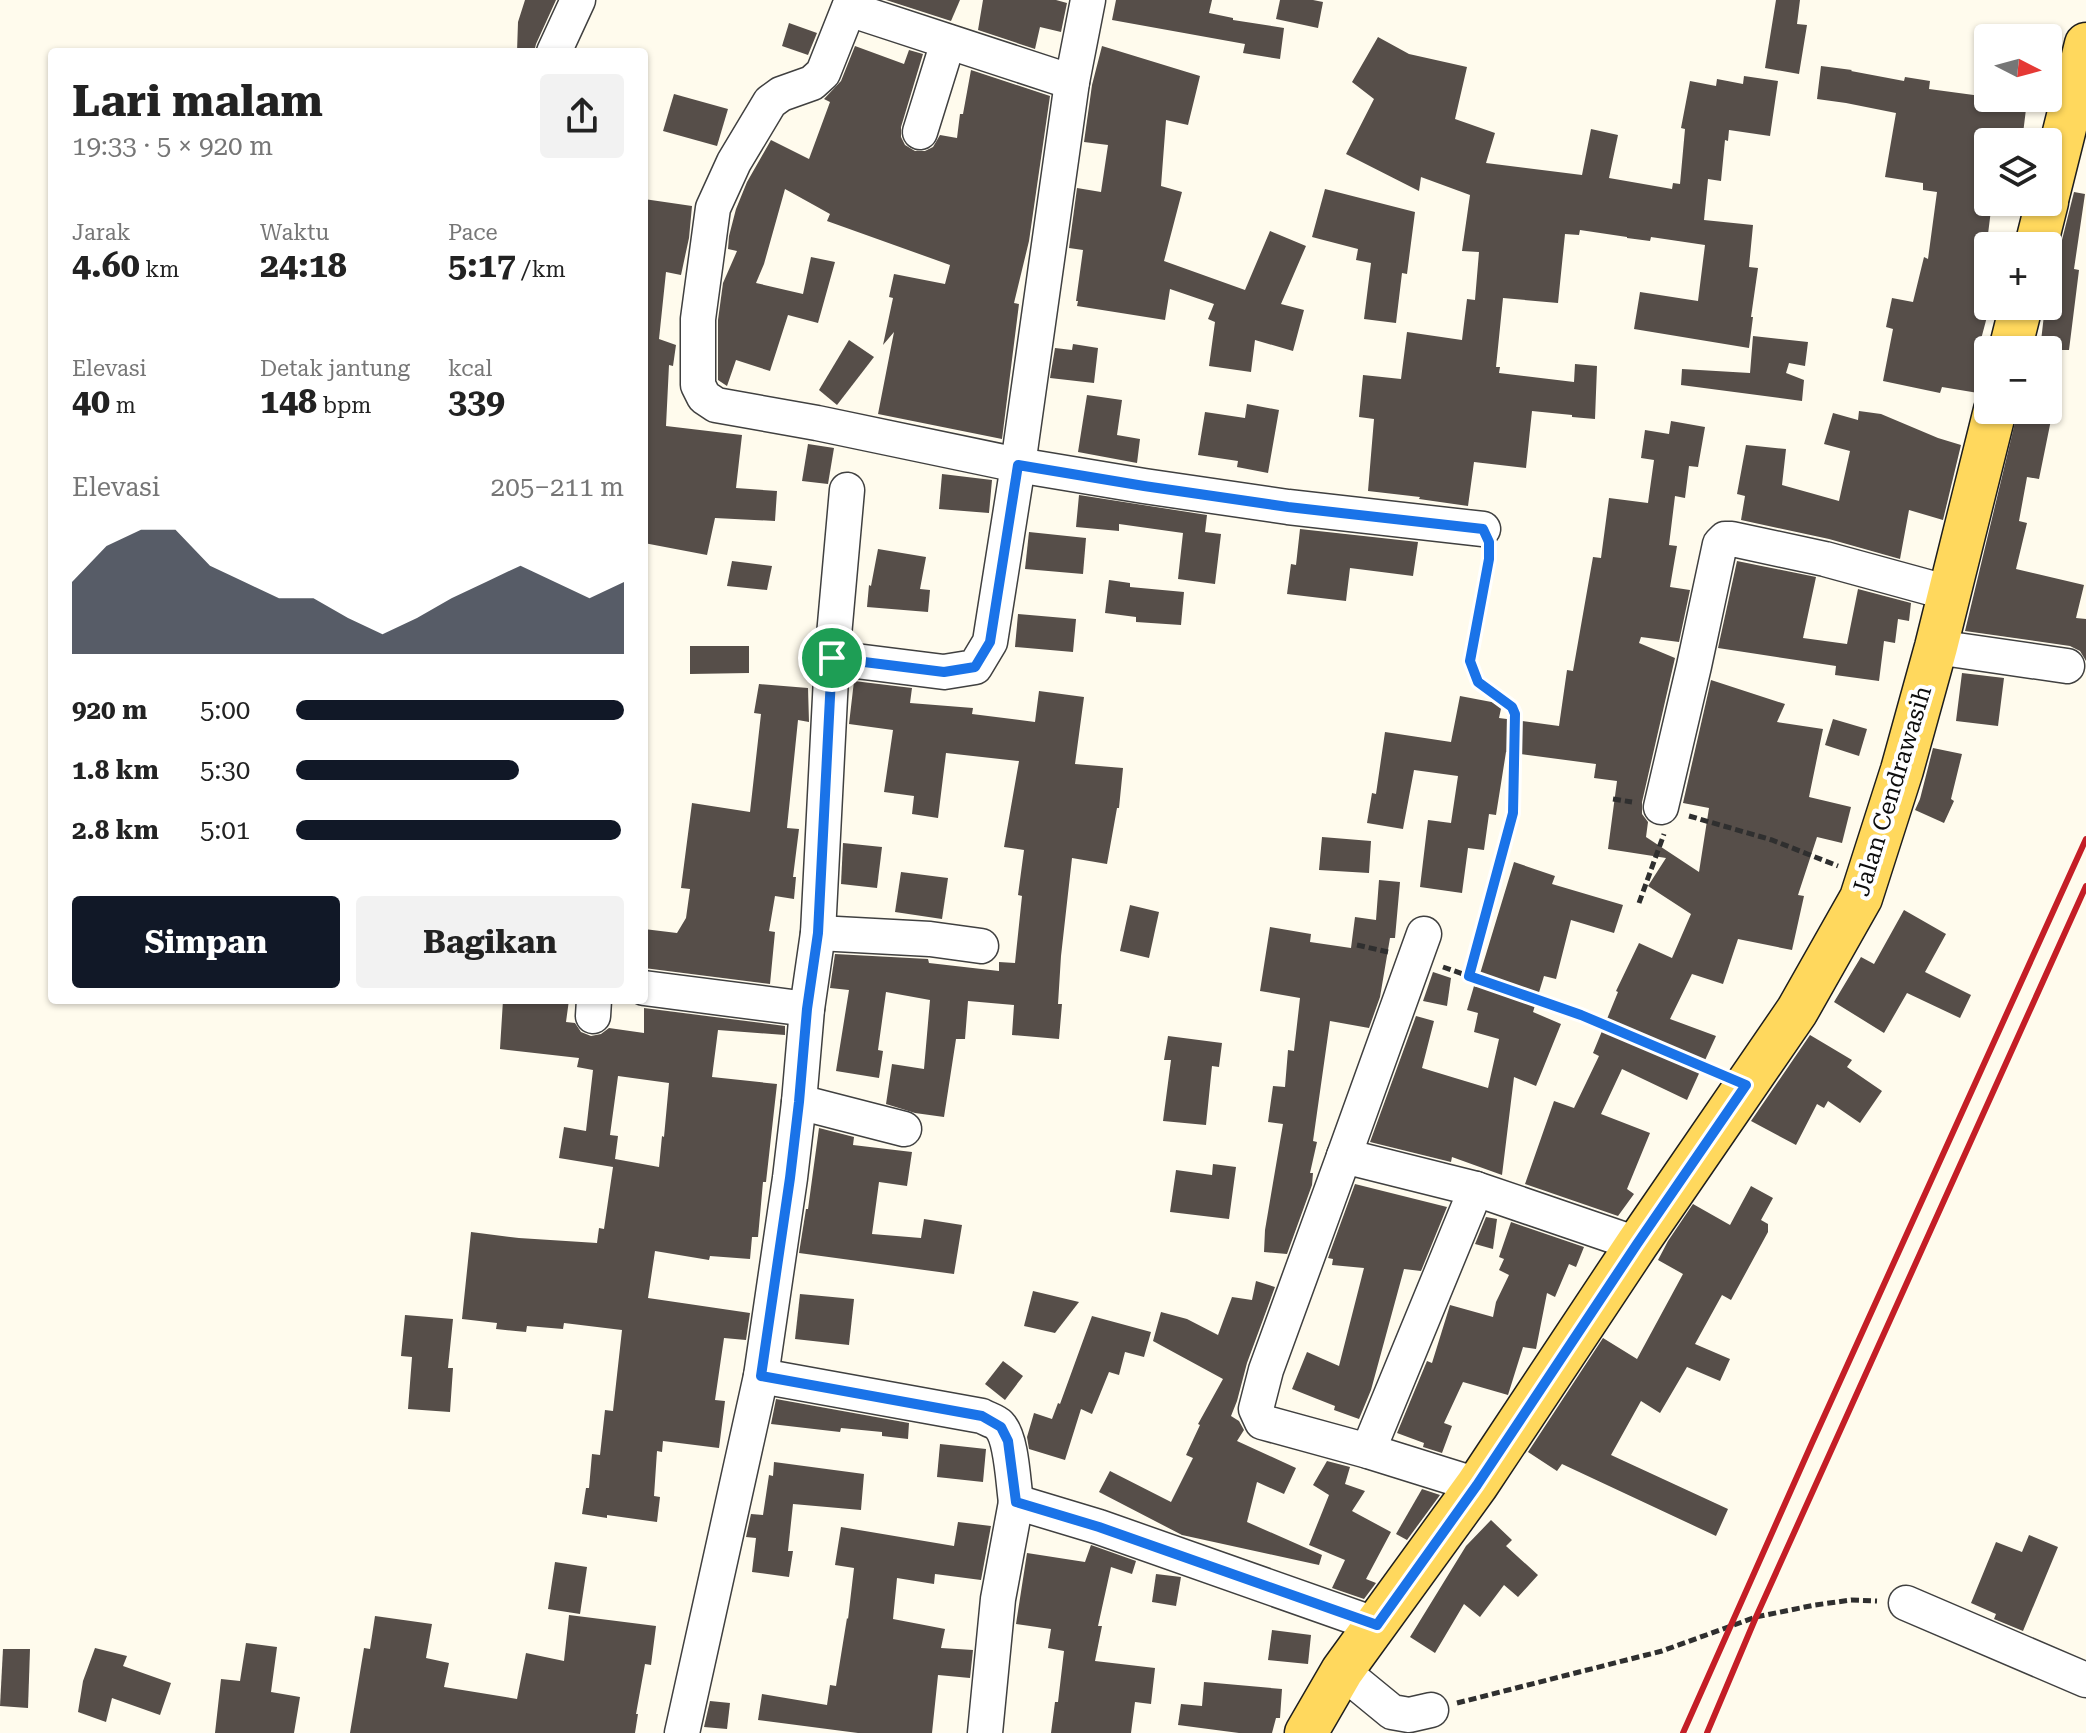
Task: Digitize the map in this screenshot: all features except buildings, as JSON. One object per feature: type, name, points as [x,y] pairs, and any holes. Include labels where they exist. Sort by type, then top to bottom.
[{"type":"main road","points":[[2062,139],[2086,44]]},
{"type":"main road","name":"Jalan Cendrawasih","points":[[1306,1733],[1342,1671],[1477,1485],[1797,1011],[1861,898],[1902,770],[1936,647],[1991,424]]},
{"type":"street","points":[[556,48],[578,0]]},
{"type":"street","points":[[832,658],[944,672],[975,667],[990,642],[1072,82],[1088,0]]},
{"type":"street","points":[[1072,82],[948,42],[850,5],[823,73],[812,83],[784,92],[770,102],[734,162],[713,208],[698,319],[698,385],[704,397],[716,405],[1018,465],[1288,507],[1483,529]]},
{"type":"street","points":[[920,132],[948,42]]},
{"type":"street","points":[[682,1733],[761,1376],[799,1102],[807,1009],[818,933],[832,658],[847,490]]},
{"type":"street","points":[[1666,809],[1720,544],[1725,539],[1825,559],[1949,593]]},
{"type":"street","points":[[1936,647],[2067,666]]},
{"type":"street","points":[[818,933],[930,939],[981,946]]},
{"type":"street","points":[[1420,946],[1266,1370],[1256,1409],[1262,1422],[1477,1485]]},
{"type":"street","points":[[648,989],[807,1009]]},
{"type":"street","points":[[799,1102],[904,1129]]},
{"type":"street","points":[[1344,1156],[1476,1189],[1637,1244]]},
{"type":"street","points":[[1368,1451],[1476,1189]]},
{"type":"street","points":[[761,1376],[982,1416],[1001,1427],[1008,1441],[1016,1502],[998,1599],[985,1733]]},
{"type":"street","points":[[1016,1502],[1099,1527],[1377,1625]]},
{"type":"street","points":[[1906,1603],[2086,1680]]},
{"type":"street","points":[[1342,1671],[1392,1712],[1409,1715],[1431,1710]]},
{"type":"path","points":[[1469,976],[1513,813],[1515,714],[1512,707],[1478,682],[1470,661],[1489,559],[1489,542],[1483,529]]},
{"type":"path","points":[[1613,799],[1666,809],[1772,840],[1867,878]]},
{"type":"path","points":[[1639,903],[1666,809]]},
{"type":"path","points":[[1357,945],[1420,946],[1469,976],[1581,1015],[1746,1085]]},
{"type":"path","points":[[1431,1710],[1662,1651],[1756,1617],[1851,1600],[1906,1603]]},
{"type":"railway","points":[[1683,1733],[2086,839]]},
{"type":"railway","points":[[1707,1733],[1756,1617],[2086,886]]},
{"type":"route","points":[[1018,465],[1288,507],[1483,529],[1489,542],[1489,559],[1470,661],[1478,682],[1512,707],[1515,714],[1513,813],[1469,976],[1581,1015],[1746,1085],[1477,1485],[1377,1625],[1099,1527],[1016,1502],[1008,1441],[1001,1427],[982,1416],[761,1376],[790,1178],[818,933],[832,658],[944,672],[975,667],[990,642],[1018,465]]}]
